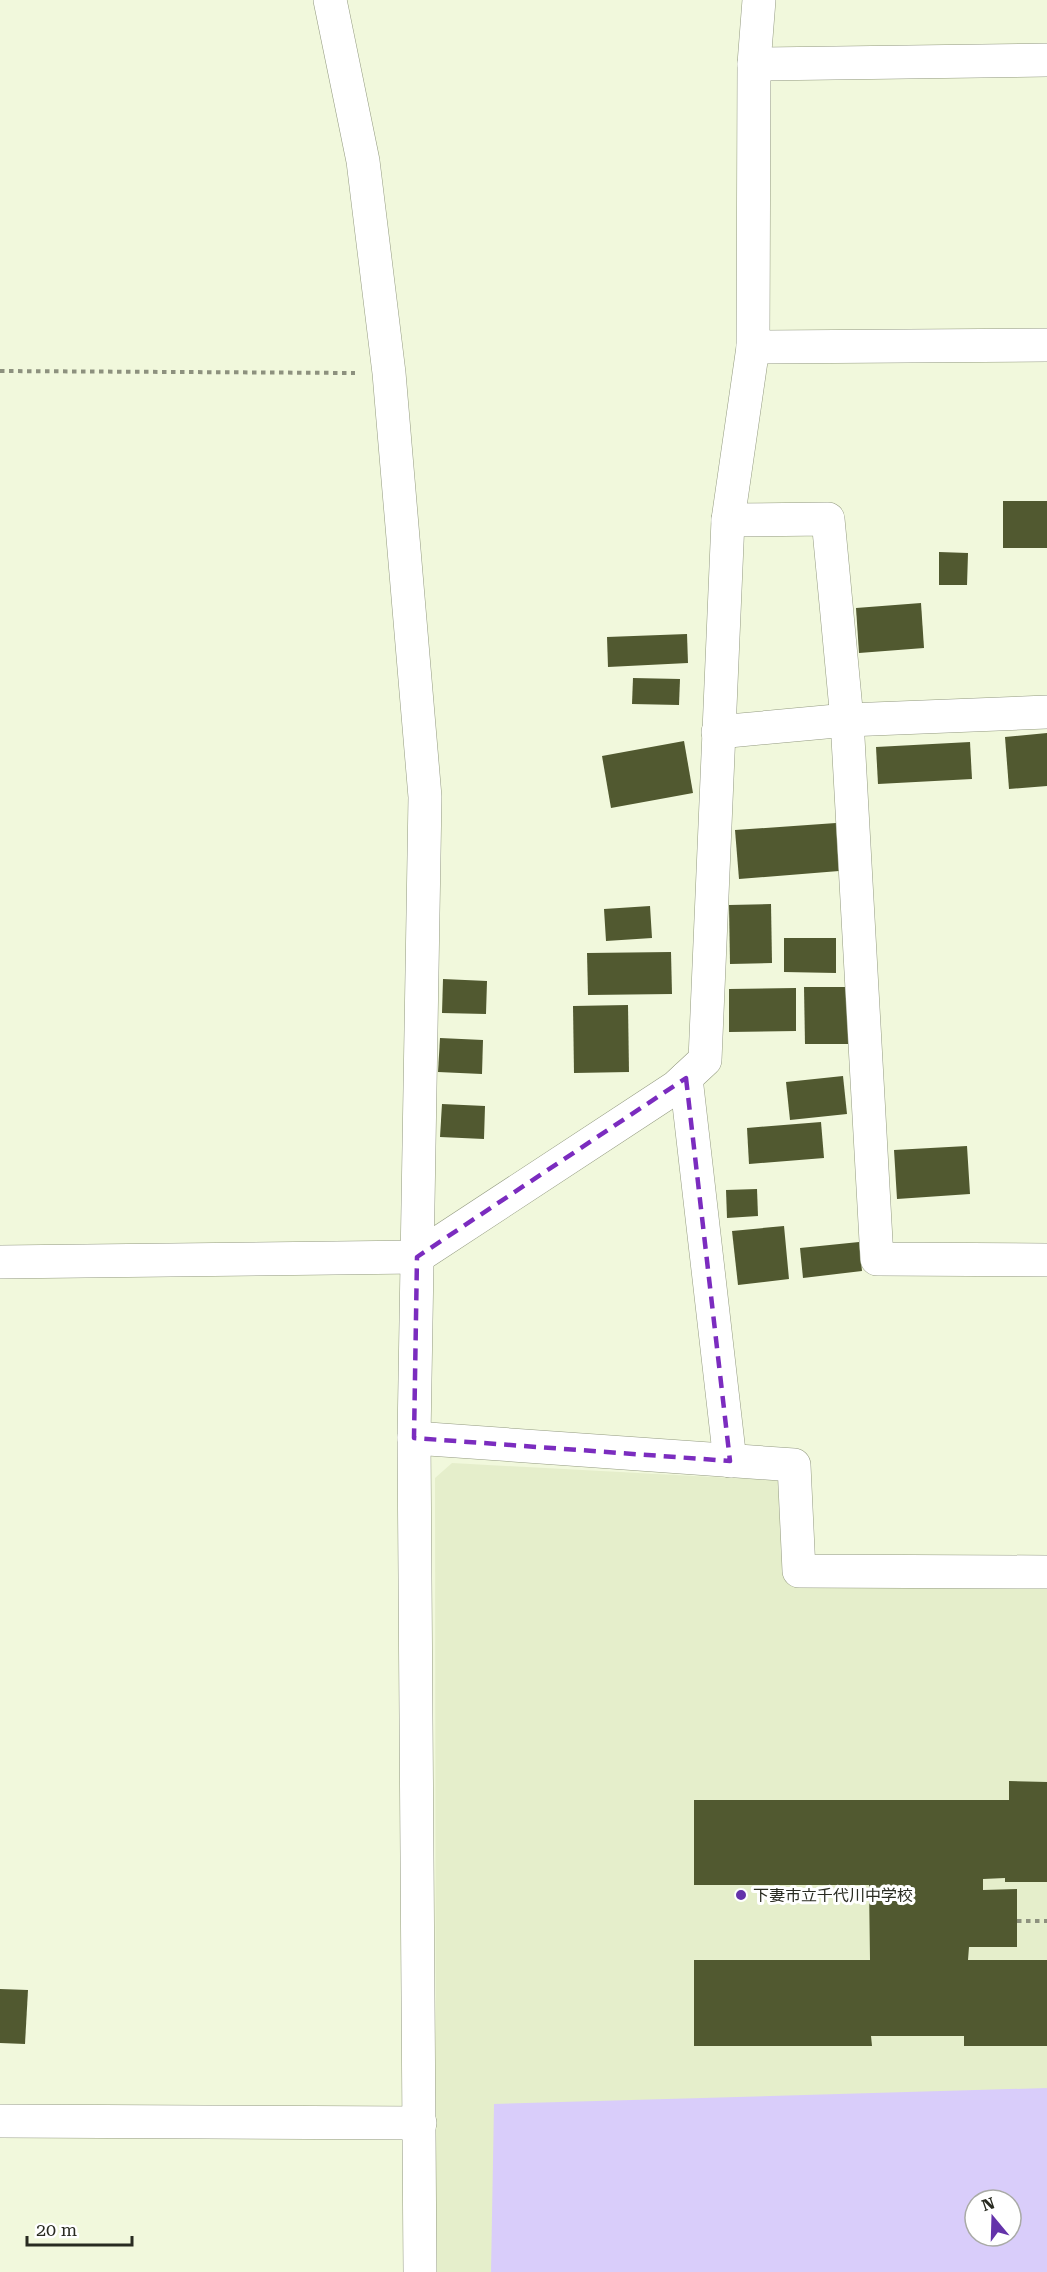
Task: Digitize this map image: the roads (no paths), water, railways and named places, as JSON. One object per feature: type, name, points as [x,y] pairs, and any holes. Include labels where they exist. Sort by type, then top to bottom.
[{"type":"street","points":[[330,0],[363,160],[389,373],[425,797],[414,1438],[420,2272]]},
{"type":"street","points":[[0,1262],[417,1257],[676,1087],[705,1060],[728,520],[753,347],[754,64],[759,0]]},
{"type":"street","points":[[754,64],[1047,60]]},
{"type":"street","points":[[753,347],[1047,345]]},
{"type":"street","points":[[728,520],[828,519],[847,720],[878,1259],[1047,1260]]},
{"type":"street","points":[[718,732],[847,720],[1047,712]]},
{"type":"street","points":[[686,1078],[730,1461]]},
{"type":"street","points":[[414,1438],[794,1465],[799,1571],[1047,1572]]},
{"type":"street","points":[[0,2121],[420,2123]]},
{"type":"place","name":"下妻市立千代川中学校","points":[[741,1895]]}]
